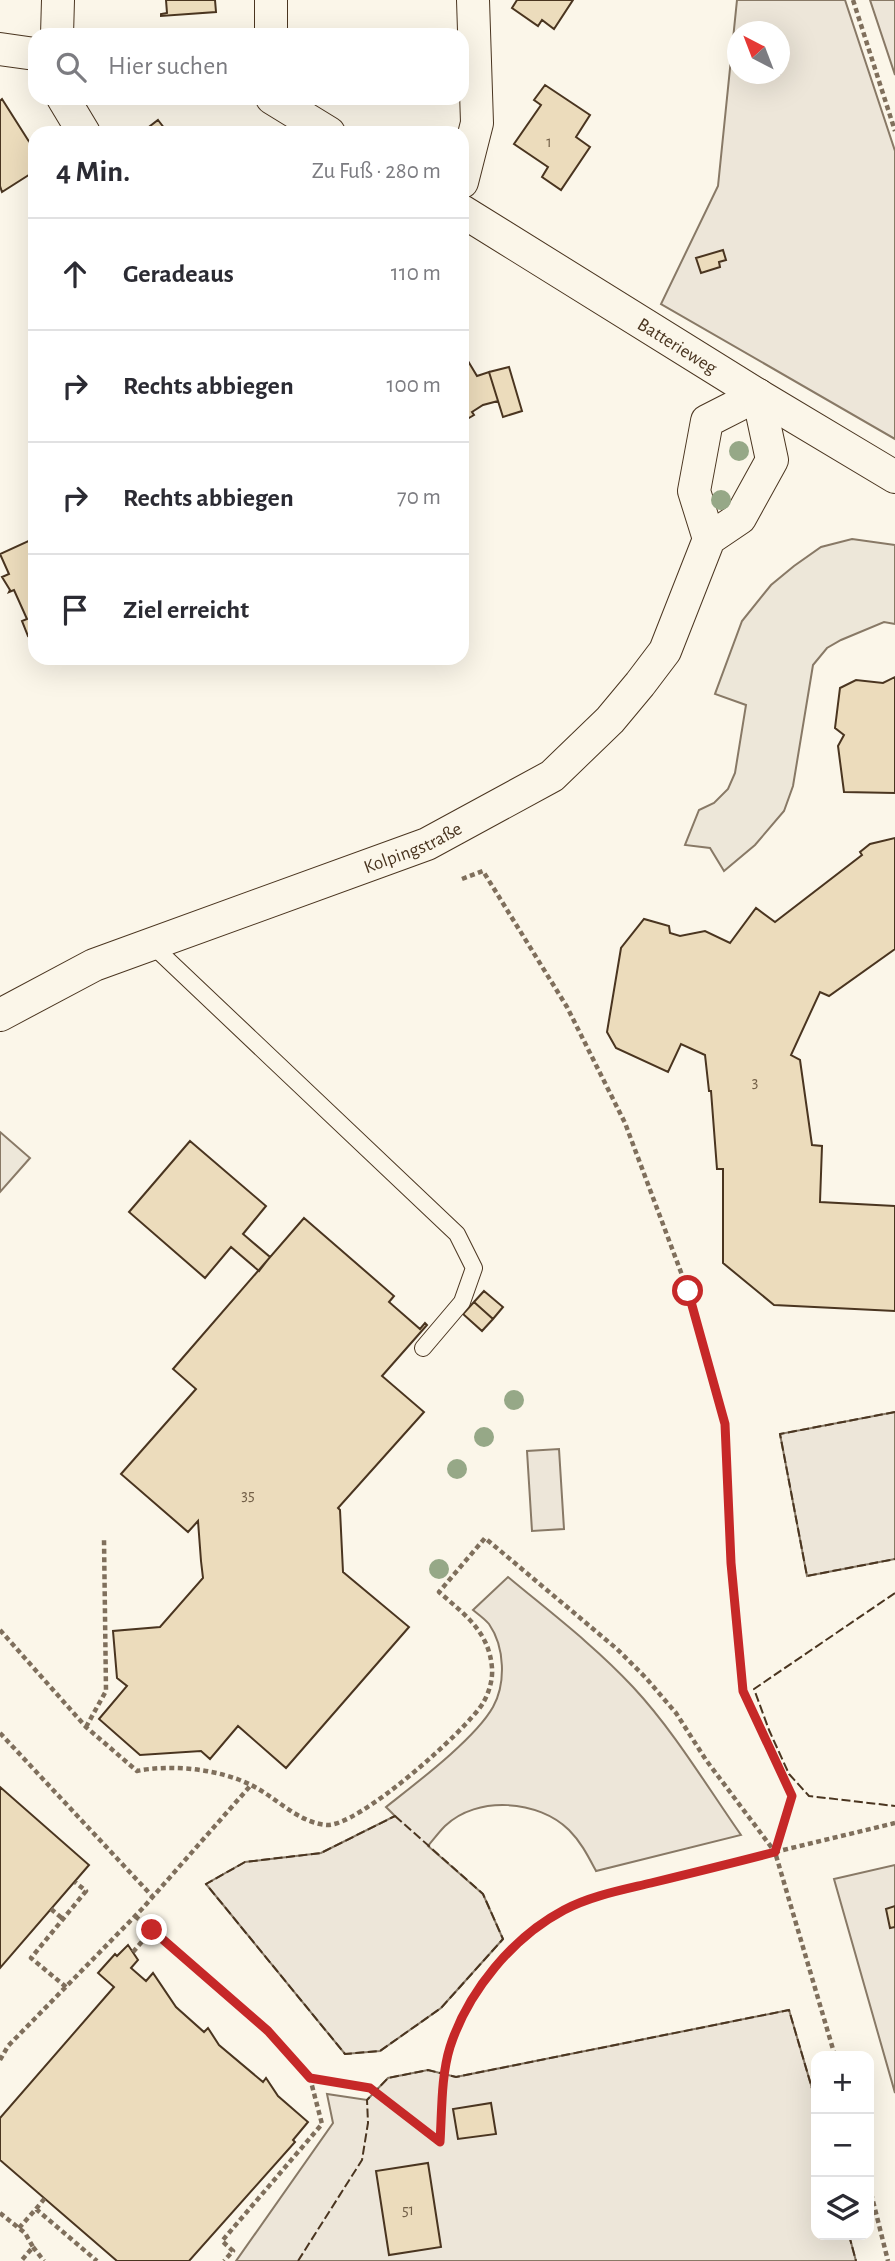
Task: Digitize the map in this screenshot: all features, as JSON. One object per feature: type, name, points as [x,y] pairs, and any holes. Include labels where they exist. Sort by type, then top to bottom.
[{"type":"street","points":[[57,28],[58,0]]},
{"type":"street","points":[[271,0],[271,28]]},
{"type":"street","points":[[469,154],[477,123],[473,0]]},
{"type":"street","points":[[0,49],[28,53]]},
{"type":"street","points":[[67,105],[80,126]]},
{"type":"street","points":[[283,105],[318,126]]},
{"type":"street","name":"Batterieweg","points":[[469,215],[895,477]]},
{"type":"street","points":[[758,395],[772,460],[740,518],[709,539],[694,491],[708,421],[758,395]]},
{"type":"street","name":"Kolpingstraße","points":[[0,1015],[94,965],[427,844],[552,776],[610,720],[665,651],[709,539]]},
{"type":"lane","points":[[151,944],[457,1234],[474,1268],[468,1289],[462,1302],[423,1348]]},
{"type":"path","points":[[853,0],[895,131]]},
{"type":"path","points":[[462,879],[483,871],[567,1007],[625,1123],[688,1291],[725,1424],[731,1563],[743,1691],[792,1796],[775,1852]]},
{"type":"path","points":[[0,1630],[86,1727],[137,1771],[156,1767],[185,1768],[217,1774],[251,1785],[312,1822],[336,1825],[374,1804],[469,1721],[484,1702],[492,1668],[487,1645],[480,1630],[439,1592],[485,1538],[617,1649],[646,1678],[676,1713],[713,1770],[775,1852],[834,2051]]},
{"type":"path","points":[[86,1727],[106,1691],[104,1539]]},
{"type":"path","points":[[0,1733],[153,1896]]},
{"type":"path","points":[[0,2060],[8,2046],[135,1916],[251,1785]]},
{"type":"path","points":[[310,2078],[370,2088],[440,2142],[450,2048],[461,2020],[479,1989],[506,1955],[539,1926],[565,1910],[602,1896],[895,1823]]},
{"type":"path","points":[[66,1987],[31,1958],[86,1891],[75,1882]]},
{"type":"path","points":[[51,1909],[63,1919]]},
{"type":"path","points":[[135,1916],[268,2031],[310,2078],[322,2124],[222,2241],[233,2251],[224,2261]]},
{"type":"path","points":[[133,1952],[152,1930]]},
{"type":"path","points":[[19,2228],[45,2198]]},
{"type":"path","points":[[874,2205],[888,2261]]},
{"type":"path","points":[[36,2208],[97,2261]]},
{"type":"path","points":[[0,2213],[25,2233],[44,2261]]},
{"type":"path","points":[[21,2261],[33,2247]]},
{"type":"shaded area","points":[[737,0],[845,0],[895,151],[895,439],[661,304],[718,186],[728,84],[790,84],[790,21],[735,21]]},
{"type":"shaded area","points":[[870,0],[895,0],[895,75]]},
{"type":"shaded area","points":[[852,539],[895,545],[895,624],[884,622],[841,640],[827,648],[813,665],[793,786],[784,811],[755,845],[724,871],[710,848],[685,845],[699,810],[714,803],[728,789],[735,773],[746,705],[715,694],[742,621],[771,585],[794,566],[821,547]]},
{"type":"shaded area","points":[[0,1132],[30,1158],[0,1192]]},
{"type":"shaded area","points":[[895,1412],[895,1559],[807,1576],[780,1434]]},
{"type":"shaded area","points":[[559,1449],[564,1529],[532,1531],[527,1451]]},
{"type":"shaded area","points":[[508,1577],[588,1643],[633,1687],[676,1740],[741,1835],[596,1871],[569,1830],[541,1812],[508,1805],[474,1809],[458,1816],[445,1826],[428,1846],[483,1894],[503,1939],[441,2008],[380,2051],[345,2054],[206,1884],[245,1862],[321,1853],[395,1816],[386,1807],[459,1747],[493,1707],[502,1677],[501,1654],[489,1624],[473,1610]]},
{"type":"shaded area","points":[[895,1865],[895,2093],[834,1879]]},
{"type":"shaded area","points":[[789,2010],[811,2085],[811,2240],[850,2240],[856,2261],[236,2261],[333,2123],[327,2094],[367,2100],[388,2078],[428,2070],[456,2077]]},
{"type":"building","points":[[166,0],[215,0],[216,12],[161,16],[167,13]]},
{"type":"building","points":[[517,0],[573,0],[554,29],[542,20],[538,26],[512,8]]},
{"type":"building","points":[[545,85],[590,115],[576,137],[590,147],[561,190],[542,177],[548,167],[514,144],[541,105],[534,100]]},
{"type":"building","points":[[2,99],[28,140],[28,175],[2,192],[0,186]]},
{"type":"building","points":[[158,120],[163,126],[150,126]]},
{"type":"building","points":[[723,250],[726,260],[719,262],[720,267],[701,273],[696,258]]},
{"type":"building","points":[[469,363],[477,376],[489,372],[498,401],[483,405],[472,412],[474,415],[469,418]]},
{"type":"building","points":[[509,367],[522,411],[503,417],[489,372]]},
{"type":"building","points":[[28,541],[28,636],[22,621],[27,619],[14,590],[9,592],[2,577],[9,574],[0,554]]},
{"type":"building","points":[[895,677],[895,793],[844,792],[838,746],[844,735],[835,728],[840,688],[856,680],[883,683]]},
{"type":"building","points":[[895,838],[895,949],[829,996],[820,992],[791,1055],[800,1060],[812,1145],[822,1146],[820,1202],[895,1206],[895,1311],[774,1305],[723,1263],[723,1169],[717,1169],[711,1091],[705,1055],[681,1044],[668,1072],[616,1048],[607,1032],[621,948],[644,919],[669,926],[670,933],[680,936],[705,931],[730,943],[756,908],[775,922],[862,855],[860,852],[870,844]]},
{"type":"building","points":[[190,1141],[266,1206],[243,1234],[270,1257],[259,1271],[231,1247],[205,1278],[129,1212]]},
{"type":"building","points":[[304,1218],[394,1296],[389,1302],[420,1329],[425,1323],[427,1325],[382,1376],[424,1412],[338,1508],[343,1572],[409,1627],[286,1768],[238,1726],[210,1759],[201,1751],[140,1755],[99,1719],[127,1686],[117,1678],[113,1631],[160,1627],[203,1578],[198,1521],[188,1532],[121,1474],[196,1389],[173,1369]]},
{"type":"building","points":[[484,1291],[503,1307],[493,1319],[474,1302]]},
{"type":"building","points":[[474,1302],[493,1319],[482,1331],[463,1314]]},
{"type":"building","points":[[0,1787],[89,1865],[0,1968]]},
{"type":"building","points":[[895,1906],[895,1927],[890,1928],[886,1909]]},
{"type":"building","points":[[128,1945],[138,1960],[131,1968],[146,1981],[153,1973],[176,2007],[204,2032],[208,2028],[219,2045],[263,2082],[266,2078],[278,2096],[308,2122],[293,2140],[295,2142],[189,2261],[117,2261],[0,2160],[0,2118],[114,1987],[98,1973],[115,1954],[117,1956]]},
{"type":"building","points":[[491,2103],[496,2134],[458,2139],[453,2109]]},
{"type":"building","points":[[428,2163],[441,2247],[389,2255],[376,2171]]},
{"type":"fence","points":[[895,1412],[780,1434],[807,1576],[895,1559]]},
{"type":"fence","points":[[895,1593],[754,1689],[789,1774],[809,1796],[895,1806]]},
{"type":"fence","points":[[395,1816],[483,1894],[503,1939],[441,2008],[380,2051],[345,2054],[206,1884],[245,1862],[321,1853],[395,1816]]},
{"type":"fence","points":[[298,2261],[362,2160],[368,2123],[367,2100],[388,2078],[428,2070],[456,2077],[789,2010],[811,2085]]},
{"type":"fence","points":[[850,2240],[856,2261]]},
{"type":"route","points":[[152,1930],[268,2031],[310,2078],[370,2088],[440,2142],[450,2048],[461,2020],[479,1989],[506,1955],[539,1926],[565,1910],[602,1896],[775,1852],[792,1796],[743,1691],[731,1563],[725,1424],[688,1291]]}]
